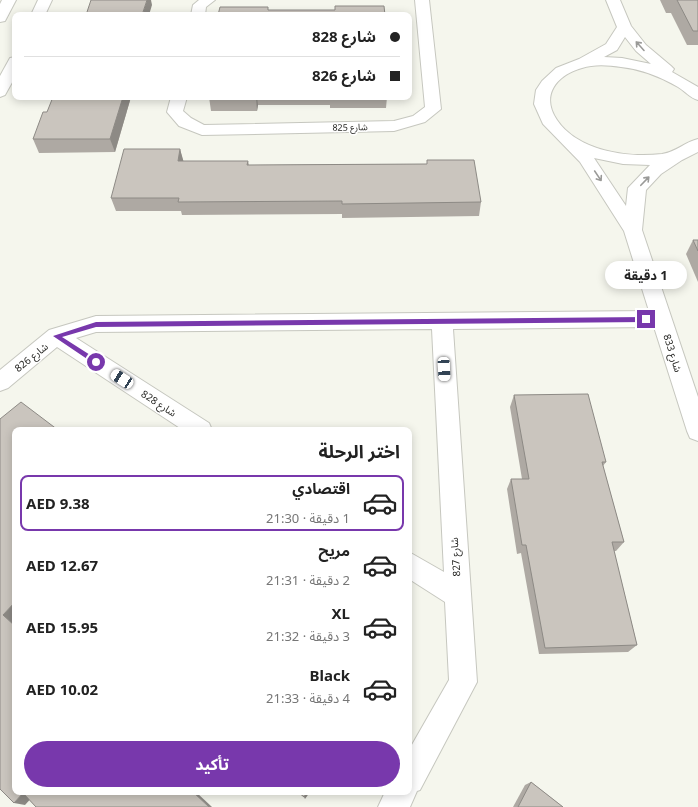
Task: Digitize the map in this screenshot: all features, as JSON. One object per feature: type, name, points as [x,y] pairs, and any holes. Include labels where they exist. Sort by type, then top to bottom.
[{"type":"street","points":[[0,18],[9,0]]},
{"type":"street","points":[[39,12],[45,0]]},
{"type":"street","points":[[199,12],[200,5],[208,0]]},
{"type":"street","name":"شارع 825","points":[[178,100],[175,112],[185,122],[202,130],[394,126],[420,119],[433,108],[422,0]]},
{"type":"street","points":[[613,0],[624,27],[641,48],[698,94]]},
{"type":"street","points":[[575,66],[612,47],[624,27]]},
{"type":"street","points":[[575,66],[591,62],[628,62],[652,68],[680,80]]},
{"type":"street","name":"شارع 833","points":[[575,66],[553,78],[546,86],[542,95],[542,105],[553,126],[586,158],[633,230],[698,431]]},
{"type":"street","points":[[0,92],[12,67]]},
{"type":"street","points":[[564,136],[589,150],[621,158],[653,160],[693,148]]},
{"type":"street","name":"شارع 833","points":[[633,230],[637,188],[655,170],[693,148]]},
{"type":"street","name":"شارع 826","points":[[0,382],[56,336],[96,324],[662,319]]},
{"type":"street","name":"شارع 827","points":[[412,774],[463,682],[442,321]]},
{"type":"street","name":"شارع 828","points":[[56,336],[196,427]]},
{"type":"street","points":[[412,566],[457,596]]},
{"type":"street","points":[[394,807],[400,795]]},
{"type":"building","points":[[91,0],[147,0],[143,12],[87,12]]},
{"type":"building","points":[[677,0],[698,0],[698,31],[693,31]]},
{"type":"building","points":[[335,6],[384,6],[385,12],[219,12],[220,7],[268,7],[268,10],[335,10]]},
{"type":"building","points":[[52,100],[122,100],[110,139],[33,139],[43,112],[47,112]]},
{"type":"building","points":[[124,149],[180,149],[178,161],[248,161],[247,165],[427,164],[427,160],[474,160],[481,202],[342,204],[342,201],[178,202],[179,198],[111,198]]},
{"type":"building","points":[[693,240],[698,240],[698,251]]},
{"type":"building","points":[[588,394],[606,462],[602,462],[624,542],[612,542],[637,645],[545,648],[526,545],[522,545],[511,479],[529,479],[514,395]]},
{"type":"building","points":[[21,402],[54,427],[12,427],[12,605],[3,615],[12,623],[12,795],[21,795],[14,803],[0,789],[0,419]]},
{"type":"building","points":[[531,782],[563,807],[518,807]]},
{"type":"building","points":[[25,795],[196,795],[209,807],[36,807]]},
{"type":"route","points":[[96,362],[56,336],[96,324],[646,319]]}]
